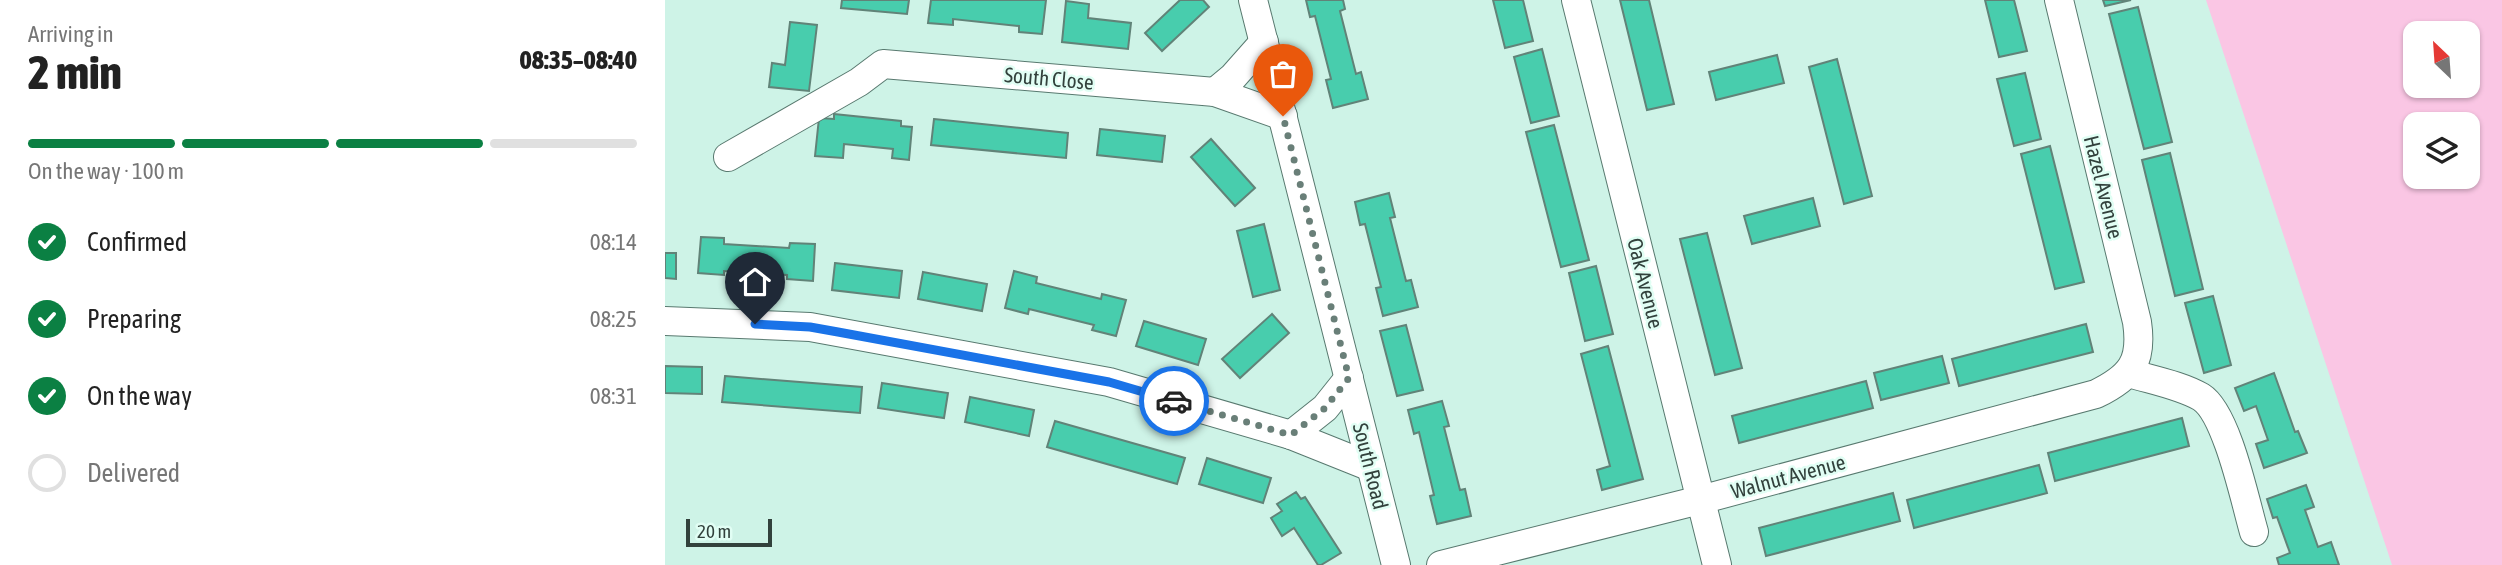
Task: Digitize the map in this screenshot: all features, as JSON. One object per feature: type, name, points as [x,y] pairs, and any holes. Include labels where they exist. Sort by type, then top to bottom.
[{"type":"street","name":"South Road","points":[[1254,0],[1395,565]]},
{"type":"street","name":"Oak Avenue","points":[[1576,0],[1717,565]]},
{"type":"street","name":"Hazel Avenue","points":[[2059,0],[2137,322],[2139,347],[2136,361],[2129,373]]},
{"type":"street","points":[[1215,92],[1233,77],[1264,42]]},
{"type":"street","name":"South Close","points":[[728,157],[859,82],[883,64],[1215,92],[1283,116]]},
{"type":"street","points":[[665,321],[810,327],[1109,382],[1291,435],[1371,467]]},
{"type":"street","points":[[2129,373],[2203,398],[2216,413],[2225,432],[2254,532]]},
{"type":"street","name":"Walnut Avenue","points":[[1441,565],[1700,500],[2096,394],[2129,373]]},
{"type":"street","points":[[1291,435],[1325,408],[1349,378]]},
{"type":"shaded area","points":[[2206,0],[2502,0],[2502,565],[2392,565]]},
{"type":"building","points":[[842,0],[909,0],[907,14],[841,8]]},
{"type":"building","points":[[931,0],[1046,0],[1042,34],[1019,32],[1019,26],[953,19],[953,25],[928,23]]},
{"type":"building","points":[[1180,0],[1203,0],[1209,7],[1162,51],[1145,33]]},
{"type":"building","points":[[1306,0],[1343,0],[1345,9],[1340,11],[1356,74],[1361,72],[1368,99],[1333,108],[1326,80],[1331,79],[1315,16],[1310,17]]},
{"type":"building","points":[[1493,0],[1523,0],[1533,41],[1505,48]]},
{"type":"building","points":[[1620,0],[1649,0],[1674,104],[1647,110]]},
{"type":"building","points":[[1985,0],[2014,0],[2027,51],[1999,57]]},
{"type":"building","points":[[2103,0],[2131,0],[2105,6]]},
{"type":"building","points":[[1066,1],[1089,4],[1088,18],[1131,23],[1128,49],[1062,42]]},
{"type":"building","points":[[2138,7],[2172,142],[2144,149],[2109,14]]},
{"type":"building","points":[[790,22],[817,25],[809,91],[769,87],[772,63],[785,65]]},
{"type":"building","points":[[1542,49],[1559,116],[1531,123],[1514,57]]},
{"type":"building","points":[[1777,55],[1784,83],[1716,100],[1709,72]]},
{"type":"building","points":[[1837,59],[1872,196],[1844,204],[1809,67]]},
{"type":"building","points":[[2025,73],[2041,139],[2014,146],[1997,79]]},
{"type":"building","points":[[834,114],[901,121],[901,126],[912,127],[909,160],[892,158],[893,149],[844,144],[843,158],[815,156],[819,118],[834,119]]},
{"type":"building","points":[[934,119],[1068,133],[1066,158],[931,145]]},
{"type":"building","points":[[1554,125],[1589,260],[1561,267],[1526,132]]},
{"type":"building","points":[[1100,129],[1165,136],[1162,162],[1097,155]]},
{"type":"building","points":[[1211,139],[1255,188],[1235,206],[1191,157]]},
{"type":"building","points":[[2050,146],[2084,282],[2055,289],[2021,154]]},
{"type":"building","points":[[2170,153],[2203,289],[2175,296],[2142,160]]},
{"type":"building","points":[[1389,193],[1395,217],[1390,218],[1406,281],[1411,280],[1418,307],[1383,316],[1376,288],[1381,287],[1365,224],[1360,225],[1355,202]]},
{"type":"building","points":[[1813,198],[1820,226],[1752,244],[1744,216]]},
{"type":"building","points":[[1264,224],[1280,290],[1253,297],[1237,231]]},
{"type":"building","points":[[1707,233],[1742,368],[1715,375],[1680,239]]},
{"type":"building","points":[[701,237],[724,238],[724,244],[789,248],[790,243],[815,244],[813,281],[787,279],[787,275],[724,271],[724,275],[698,273]]},
{"type":"building","points":[[665,253],[676,253],[676,279],[665,278]]},
{"type":"building","points":[[835,263],[902,271],[899,298],[832,290]]},
{"type":"building","points":[[1596,266],[1613,334],[1585,341],[1569,273]]},
{"type":"building","points":[[1014,271],[1037,277],[1036,283],[1101,299],[1102,294],[1126,300],[1116,336],[1092,330],[1094,325],[1029,309],[1028,314],[1005,308]]},
{"type":"building","points":[[923,272],[987,284],[982,311],[918,299]]},
{"type":"building","points":[[2213,296],[2231,365],[2204,373],[2185,303]]},
{"type":"building","points":[[1272,314],[1289,333],[1240,378],[1222,359]]},
{"type":"building","points":[[1144,321],[1206,339],[1198,365],[1136,346]]},
{"type":"building","points":[[2086,324],[2093,352],[1959,386],[1952,359]]},
{"type":"building","points":[[1406,325],[1423,390],[1397,396],[1380,331]]},
{"type":"building","points":[[1608,346],[1643,479],[1602,490],[1597,470],[1610,466],[1581,354]]},
{"type":"building","points":[[1942,356],[1949,383],[1881,400],[1874,373]]},
{"type":"building","points":[[665,366],[702,367],[702,394],[665,393]]},
{"type":"building","points":[[2274,373],[2295,432],[2298,431],[2307,453],[2264,468],[2256,444],[2268,440],[2256,406],[2244,411],[2235,388]]},
{"type":"building","points":[[725,376],[862,387],[860,413],[722,402]]},
{"type":"building","points":[[1866,381],[1873,408],[1739,443],[1732,416]]},
{"type":"building","points":[[882,383],[948,393],[944,418],[878,408]]},
{"type":"building","points":[[970,397],[1034,410],[1029,436],[965,422]]},
{"type":"building","points":[[1442,401],[1449,426],[1444,427],[1460,490],[1465,489],[1471,516],[1437,524],[1430,496],[1434,495],[1419,432],[1414,434],[1408,410]]},
{"type":"building","points":[[2182,418],[2189,446],[2055,481],[2048,453]]},
{"type":"building","points":[[1055,421],[1185,458],[1177,484],[1047,447]]},
{"type":"building","points":[[1207,458],[1271,478],[1263,503],[1199,484]]},
{"type":"building","points":[[2039,465],[2047,493],[1914,528],[1907,500]]},
{"type":"building","points":[[2306,485],[2314,507],[2305,510],[2318,547],[2331,542],[2339,565],[2279,565],[2277,558],[2290,553],[2277,517],[2273,518],[2267,499]]},
{"type":"building","points":[[1296,492],[1301,499],[1305,497],[1341,553],[1321,565],[1318,565],[1294,528],[1282,536],[1271,518],[1282,511],[1277,504]]},
{"type":"building","points":[[1893,493],[1900,521],[1766,556],[1759,528]]},
{"type":"way so far","points":[[1174,401],[1291,435],[1325,408],[1349,378],[1283,116]]},
{"type":"route","points":[[755,324],[810,327],[838,332],[1109,382],[1174,401]]}]
